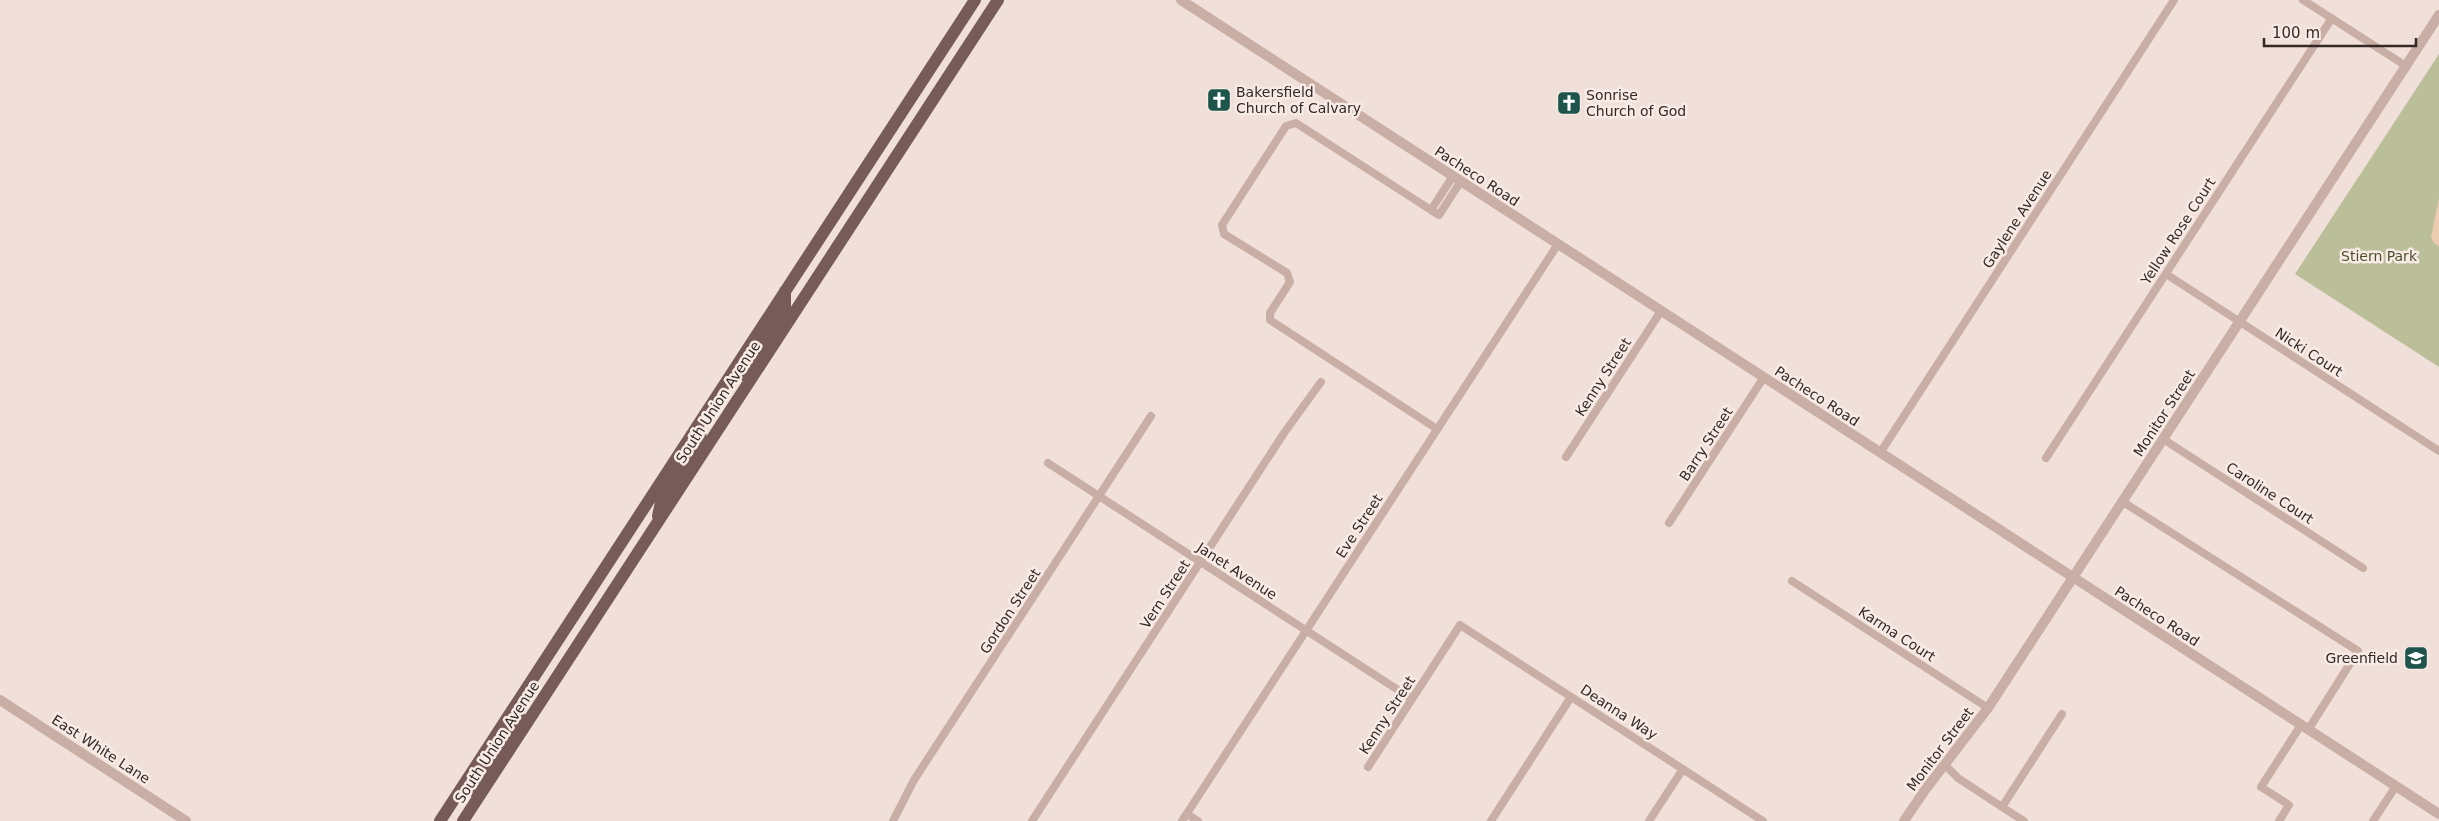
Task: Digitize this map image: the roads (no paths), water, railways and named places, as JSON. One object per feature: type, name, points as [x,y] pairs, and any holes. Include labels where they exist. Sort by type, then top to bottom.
[{"type":"main road","name":"South Union Avenue","points":[[440,821],[975,0]]},
{"type":"main road","name":"South Union Avenue","points":[[463,821],[998,0]]},
{"type":"main road","points":[[750,380],[745,372],[785,309],[785,292]]},
{"type":"main road","points":[[658,521],[662,498],[700,440],[700,432],[694,431]]},
{"type":"main road","points":[[568,659],[564,657],[563,651],[605,587],[605,569]]},
{"type":"main road","points":[[476,801],[481,775],[519,716],[513,710]]},
{"type":"street","name":"Pacheco Road","points":[[1181,0],[2439,814]]},
{"type":"street","name":"Gaylene Avenue","points":[[1880,453],[2174,0]]},
{"type":"street","points":[[2303,0],[2406,66]]},
{"type":"street","name":"Monitor Street","points":[[1904,821],[1988,708],[2439,15]]},
{"type":"street","name":"Yellow Rose Court","points":[[2046,458],[2332,18]]},
{"type":"street","points":[[1437,429],[1270,320],[1270,312],[1290,282],[1287,273],[1224,234],[1222,225],[1286,126],[1296,123],[1432,210],[1457,179]]},
{"type":"street","name":"Eve Street","points":[[1182,821],[1558,244]]},
{"type":"street","name":"Nicki Court","points":[[2166,274],[2439,451]]},
{"type":"street","name":"Kenny Street","points":[[1566,457],[1661,311]]},
{"type":"street","name":"Barry Street","points":[[1669,524],[1764,377]]},
{"type":"street","name":"Vern Street","points":[[1032,821],[1284,433],[1321,382]]},
{"type":"street","name":"Gordon Street","points":[[893,821],[914,780],[1151,416]]},
{"type":"street","name":"Caroline Court","points":[[2163,439],[2363,568]]},
{"type":"street","name":"Janet Avenue","points":[[1048,463],[1412,699]]},
{"type":"street","points":[[2123,502],[2358,651],[2261,787],[2289,805],[2279,821]]},
{"type":"street","name":"Karma Court","points":[[1792,581],[1988,708]]},
{"type":"street","name":"Kenny Street","points":[[1368,767],[1460,625]]},
{"type":"street","name":"Deanna Way","points":[[1460,625],[1763,821]]},
{"type":"street","points":[[1491,821],[1572,697]]},
{"type":"street","name":"East White Lane","points":[[0,700],[186,821]]},
{"type":"street","points":[[2002,807],[2062,714]]},
{"type":"street","points":[[1945,765],[1958,778],[2024,821]]},
{"type":"street","points":[[1648,821],[1683,769]]},
{"type":"street","points":[[2373,821],[2396,786]]},
{"type":"street","points":[[1187,814],[1198,821]]},
{"type":"place","name":"Bakersfield Church of Calvary","points":[[1219,100]]},
{"type":"place","name":"Sonrise Church of God","points":[[1569,103]]},
{"type":"place","name":"Greenfield","points":[[2416,658]]},
{"type":"park label","name":"Stiern Park","points":[[2379,256]]}]
